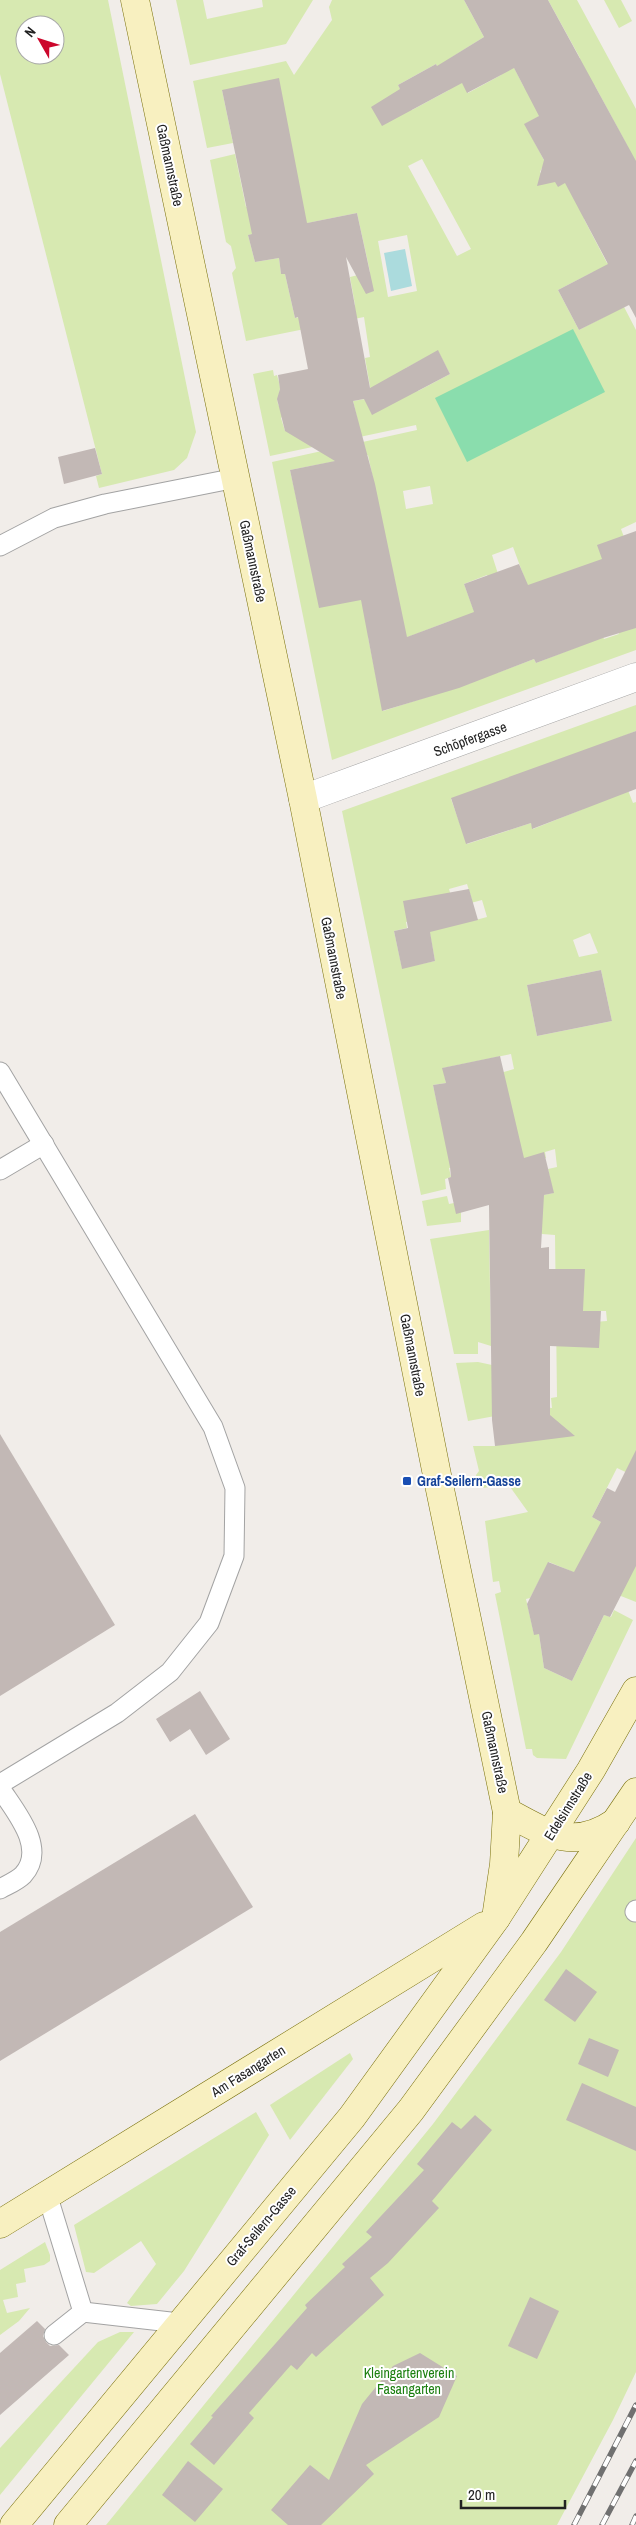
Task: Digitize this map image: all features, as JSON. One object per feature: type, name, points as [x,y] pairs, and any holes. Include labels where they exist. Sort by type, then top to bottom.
[{"type":"street","name":"Gaßmannstraße","points":[[135,0],[303,799],[437,1475],[507,1812],[504,1864],[496,1918]]},
{"type":"street","name":"Schöpfergasse","points":[[303,799],[636,677]]},
{"type":"street","name":"Edelsinnstraße","points":[[496,1918],[591,1770],[636,1691]]},
{"type":"street","points":[[68,2525],[412,2110],[534,1942],[636,1792]]},
{"type":"street","points":[[507,1812],[540,1830],[573,1839],[602,1832],[618,1820]]},
{"type":"street","name":"Am Fasangarten","points":[[0,2224],[496,1918]]},
{"type":"street","name":"Graf-Seilern-Gasse","points":[[14,2525],[352,2117],[496,1918]]},
{"type":"lane","points":[[0,546],[54,518],[105,504],[236,478]]},
{"type":"lane","points":[[0,1072],[213,1427],[235,1488],[234,1556],[209,1623],[170,1672],[117,1714],[0,1786],[25,1827],[32,1844],[31,1858],[23,1875],[0,1890]]},
{"type":"lane","points":[[0,1170],[44,1144]]},
{"type":"lane","points":[[47,2194],[83,2312]]},
{"type":"lane","points":[[54,2335],[83,2312],[179,2324]]},
{"type":"green space","points":[[0,0],[108,0],[196,432],[187,458],[174,470],[99,488],[96,476],[102,474],[0,74]]},
{"type":"green space","points":[[176,0],[203,0],[207,19],[263,7],[262,0],[313,0],[286,44],[190,65]]},
{"type":"green space","points":[[332,0],[464,0],[484,37],[449,59],[468,93],[501,75],[510,60],[524,87],[580,58],[548,0],[577,0],[636,109],[636,191],[584,219],[607,263],[636,247],[623,305],[636,330],[636,522],[621,529],[636,570],[636,650],[332,760],[272,462],[417,430],[416,425],[270,456],[253,374],[273,370],[274,376],[277,375],[280,388],[278,403],[285,413],[281,418],[285,431],[358,422],[353,401],[372,398],[365,358],[370,357],[364,317],[246,341],[232,273],[236,268],[231,246],[226,242],[210,160],[235,154],[246,207],[301,196],[222,90],[233,143],[207,148],[193,81],[286,61],[294,75],[332,20],[329,7]],"holes":[[[436,64],[449,90],[412,110],[398,85]],[[595,86],[628,147],[548,183],[540,172],[546,164],[525,124]],[[422,159],[471,249],[457,256],[408,166]],[[357,213],[370,272],[350,277],[355,305],[295,318],[285,274],[281,274],[279,258],[255,262],[248,235]],[[407,235],[417,291],[388,297],[378,241]],[[593,272],[604,317],[579,330],[558,290]],[[438,351],[450,374],[418,391],[406,368]],[[368,455],[397,592],[300,515],[290,470]],[[430,486],[433,504],[406,509],[403,491]],[[513,547],[530,593],[618,631],[619,634],[604,639],[603,637],[536,663],[534,659],[497,673],[464,584],[487,575],[489,579],[499,577],[492,555]],[[450,621],[471,683],[383,711],[368,637],[400,640]]]},
{"type":"green space","points":[[604,0],[621,0],[632,21],[619,28]]},
{"type":"green space","points":[[573,329],[605,392],[467,462],[435,398]]},
{"type":"green space","points":[[636,705],[636,731],[609,742],[633,803],[636,802],[636,1477],[617,1468],[592,1517],[601,1522],[636,1557],[636,1602],[578,1579],[573,1572],[549,1562],[530,1598],[526,1599],[534,1634],[539,1634],[544,1668],[572,1681],[604,1615],[611,1617],[614,1610],[633,1620],[566,1759],[537,1758],[533,1755],[532,1749],[526,1749],[495,1594],[501,1592],[499,1581],[493,1582],[485,1521],[528,1512],[508,1484],[483,1488],[482,1481],[477,1482],[476,1475],[479,1471],[473,1446],[495,1446],[544,1407],[552,1408],[551,1398],[557,1397],[555,1235],[542,1234],[508,1203],[553,1193],[548,1169],[557,1167],[555,1149],[545,1152],[546,1158],[470,1174],[467,1163],[449,1168],[451,1177],[445,1179],[446,1189],[421,1195],[342,811]],"holes":[[[514,777],[583,809],[533,829],[531,823],[467,844],[451,799]],[[467,884],[472,900],[454,906],[449,889]],[[482,900],[487,917],[472,921],[467,904]],[[427,918],[435,961],[402,968],[394,931],[407,928],[406,922]],[[590,933],[598,953],[579,957],[573,940]],[[601,970],[612,1021],[537,1036],[527,985]],[[511,1054],[514,1069],[493,1075],[443,1130],[433,1085],[446,1083],[443,1068]],[[594,1311],[606,1311],[607,1321],[594,1322]]]},
{"type":"green space","points":[[447,1196],[449,1204],[454,1203],[461,1212],[461,1222],[427,1226],[422,1201]]},
{"type":"green space","points":[[489,1230],[491,1346],[478,1342],[478,1354],[454,1354],[430,1239]]},
{"type":"green space","points":[[478,1362],[492,1365],[492,1408],[495,1409],[495,1416],[468,1421],[456,1363]]},
{"type":"green space","name":"Kleingartenverein Fasangarten","points":[[636,1838],[636,2372],[613,2420],[557,2525],[106,2525],[433,2124],[561,1952]]},
{"type":"green space","points":[[350,2053],[353,2059],[290,2140],[270,2105]]},
{"type":"green space","points":[[256,2112],[269,2135],[184,2271],[157,2304],[131,2306],[127,2303],[156,2264],[141,2241],[94,2273],[86,2272],[74,2225]]},
{"type":"green space","points":[[45,2242],[50,2255],[50,2261],[44,2265],[24,2269],[26,2282],[16,2284],[18,2297],[3,2300],[7,2313],[30,2308],[19,2321],[0,2335],[0,2270]]},
{"type":"green space","points":[[120,2332],[134,2332],[0,2495],[0,2448],[98,2342]]},
{"type":"water","points":[[405,249],[412,286],[391,291],[384,253]]},
{"type":"building","points":[[464,0],[548,0],[636,161],[636,318],[629,305],[579,330],[558,290],[608,264],[565,183],[558,187],[555,182],[537,186],[544,160],[524,124],[539,116],[514,68],[467,93],[462,83],[382,126],[371,107],[400,89],[398,85],[436,64],[437,66],[484,37]]},
{"type":"building","points":[[279,78],[307,223],[357,213],[374,291],[366,294],[346,257],[370,388],[438,350],[450,374],[372,415],[364,399],[353,401],[375,484],[407,637],[474,612],[464,584],[519,564],[528,585],[602,559],[597,545],[636,531],[636,628],[536,663],[534,659],[459,688],[382,711],[361,600],[319,608],[290,470],[335,461],[285,431],[277,399],[280,389],[278,375],[308,369],[298,317],[295,318],[285,274],[281,274],[279,258],[255,262],[248,235],[252,234],[222,90]]},
{"type":"building","points":[[95,448],[102,474],[64,484],[58,457]]},
{"type":"building","points":[[636,731],[636,789],[532,829],[531,823],[466,844],[451,798]]},
{"type":"building","points":[[469,889],[478,920],[430,932],[435,961],[402,969],[394,931],[408,928],[403,901]]},
{"type":"building","points":[[601,970],[612,1021],[537,1036],[527,985]]},
{"type":"building","points":[[500,1056],[524,1158],[544,1152],[554,1193],[544,1195],[541,1248],[549,1247],[549,1269],[585,1269],[583,1311],[601,1311],[599,1348],[550,1346],[550,1415],[575,1436],[495,1446],[492,1420],[489,1205],[456,1214],[448,1178],[451,1177],[450,1167],[433,1085],[446,1083],[442,1068]]},
{"type":"building","points":[[0,1434],[115,1625],[0,1696]]},
{"type":"building","points":[[636,1450],[636,1566],[610,1617],[604,1615],[572,1681],[544,1668],[539,1634],[534,1635],[527,1604],[548,1562],[574,1572],[601,1522],[592,1517],[607,1488],[615,1492]]},
{"type":"building","points":[[200,1691],[230,1739],[206,1755],[190,1729],[170,1742],[156,1719]]},
{"type":"building","points":[[195,1814],[253,1907],[0,2061],[0,1932]]},
{"type":"building","points":[[566,1969],[597,1992],[575,2022],[544,2000]]},
{"type":"building","points":[[589,2038],[619,2050],[608,2077],[578,2064]]},
{"type":"building","points":[[582,2083],[636,2107],[636,2151],[566,2120]]},
{"type":"building","points":[[475,2115],[492,2130],[432,2201],[439,2208],[388,2263],[370,2278],[384,2295],[316,2357],[312,2353],[297,2370],[291,2365],[249,2413],[254,2418],[214,2465],[190,2444],[213,2417],[211,2416],[307,2308],[305,2305],[345,2267],[342,2264],[372,2237],[366,2232],[424,2170],[417,2164],[452,2122],[461,2129]]},
{"type":"building","points":[[530,2297],[559,2311],[537,2359],[508,2346]]},
{"type":"building","points":[[37,2321],[45,2329],[43,2336],[46,2342],[50,2346],[59,2345],[69,2355],[0,2415],[0,2353]]},
{"type":"building","points":[[420,2353],[457,2376],[439,2417],[366,2465],[374,2474],[321,2525],[288,2525],[271,2510],[310,2465],[329,2480],[362,2404],[393,2366]]},
{"type":"building","points":[[188,2461],[223,2489],[195,2522],[162,2495]]},
{"type":"railway","points":[[574,2525],[636,2405]]},
{"type":"railway","points":[[602,2525],[636,2461]]},
{"type":"railway","points":[[632,2525],[636,2516]]},
{"type":"place","name":"Graf-Seilern-Gasse","points":[[407,1481]]}]
